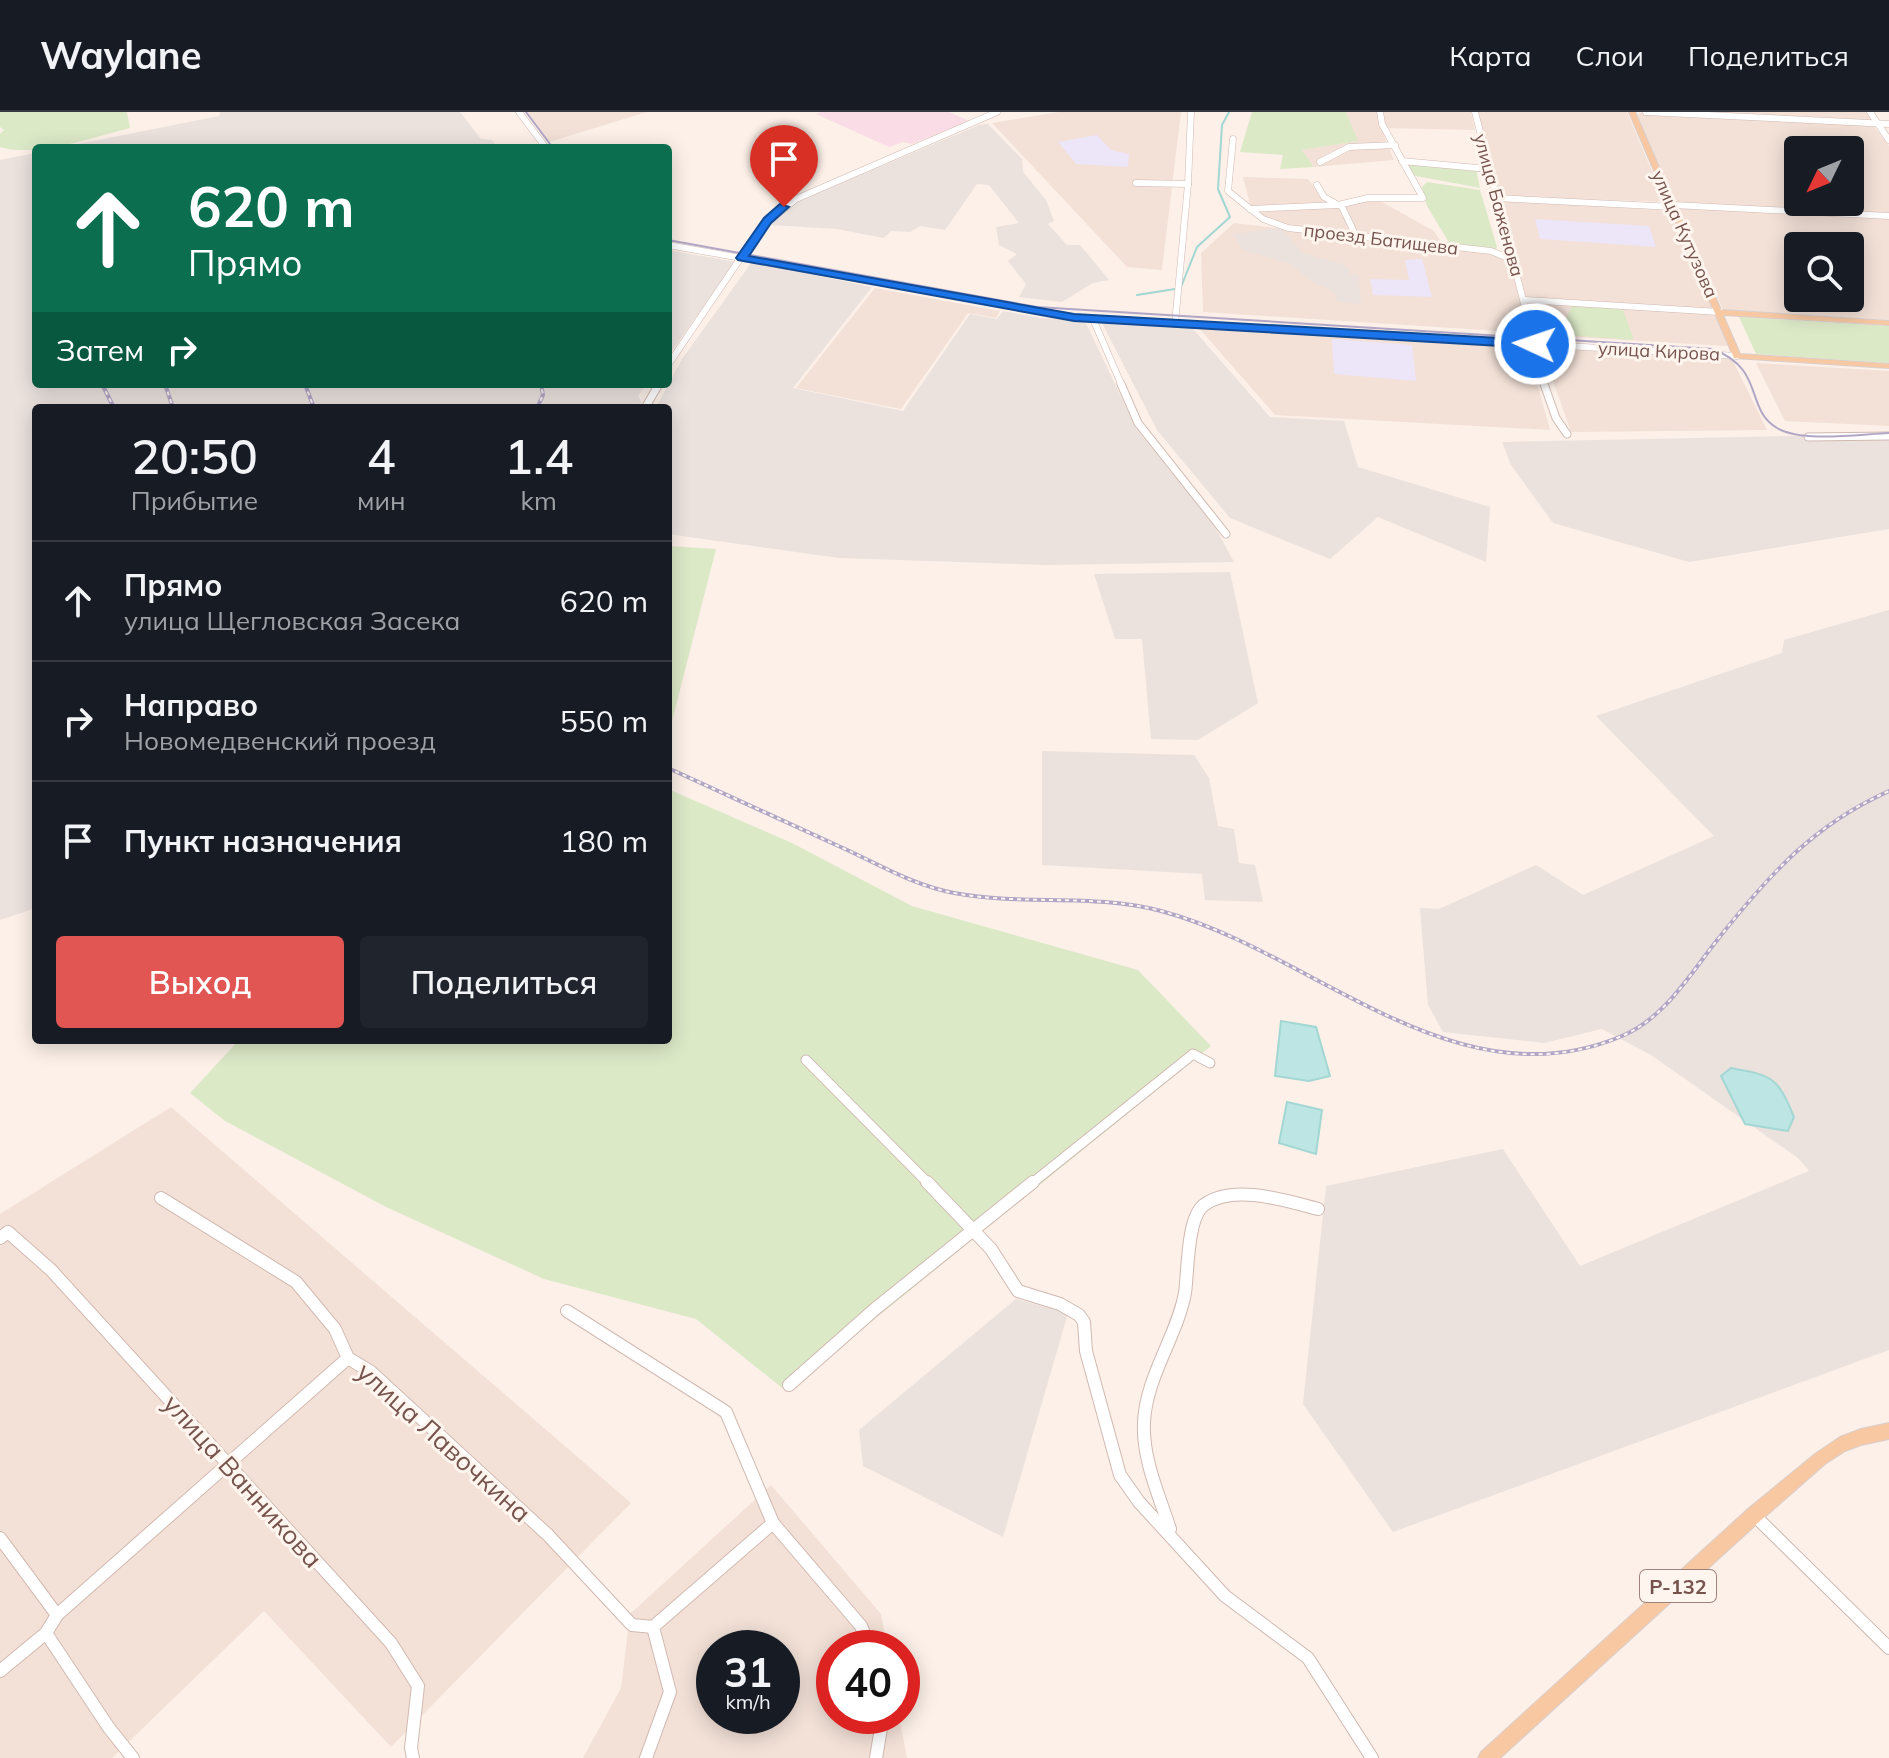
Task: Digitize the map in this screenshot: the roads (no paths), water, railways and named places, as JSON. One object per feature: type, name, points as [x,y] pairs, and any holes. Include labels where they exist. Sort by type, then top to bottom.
[{"type":"main road","name":"улица Кутузова","points":[[1632,112],[1737,356]]},
{"type":"main road","name":"улица Кирова","points":[[1720,312],[1889,323]]},
{"type":"main road","name":"улица Кирова","points":[[1737,356],[1889,366]]},
{"type":"main road","name":"Р-132","points":[[1487,1758],[1754,1515],[1840,1445],[1889,1431]]},
{"type":"street","points":[[519,112],[543,144]]},
{"type":"street","points":[[672,359],[767,220],[790,203],[997,112]]},
{"type":"street","points":[[1175,324],[1188,184],[1191,112]]},
{"type":"street","points":[[1233,139],[1228,191],[1250,209],[1423,198],[1382,124],[1380,112]]},
{"type":"street","name":"улица Баженова","points":[[1475,112],[1556,418],[1567,434]]},
{"type":"street","points":[[1646,112],[1889,124]]},
{"type":"street","points":[[1870,112],[1889,140]]},
{"type":"street","points":[[1320,162],[1343,149],[1356,146],[1395,145]]},
{"type":"street","points":[[1402,161],[1488,169]]},
{"type":"street","points":[[1136,183],[1188,184]]},
{"type":"street","points":[[1317,185],[1324,197],[1338,205],[1356,236]]},
{"type":"street","points":[[1496,198],[1889,216]]},
{"type":"street","name":"проезд Батищева","points":[[1250,209],[1281,227],[1491,251],[1515,261]]},
{"type":"street","name":"улица Кирова","points":[[672,246],[1029,311],[1093,319],[1737,356]]},
{"type":"street","name":"улица Кирова","points":[[1525,300],[1720,312]]},
{"type":"street","points":[[1093,319],[1138,423],[1226,534]]},
{"type":"street","points":[[1808,437],[1889,436]]},
{"type":"street","points":[[789,1385],[875,1309],[1193,1054],[1210,1063]]},
{"type":"street","points":[[806,1060],[974,1230],[991,1249],[1018,1291],[1060,1304],[1079,1315],[1120,1475],[1139,1502],[1225,1596],[1308,1658],[1372,1758]]},
{"type":"street","points":[[1172,1536],[1149,1466],[1144,1421],[1162,1354],[1184,1297],[1195,1214],[1203,1204],[1214,1199],[1245,1197],[1275,1198],[1318,1209]]},
{"type":"street","name":"улица Лавочкина","points":[[161,1198],[296,1282],[335,1329],[348,1358],[371,1372],[548,1535],[632,1625],[653,1627]]},
{"type":"street","name":"улица Ванникова","points":[[4,1235],[51,1270],[391,1643],[418,1686],[411,1748],[413,1758]]},
{"type":"street","points":[[567,1311],[726,1412],[773,1523],[863,1630]]},
{"type":"street","points":[[0,1671],[46,1633],[57,1615],[348,1358]]},
{"type":"street","points":[[1754,1515],[1889,1648]]},
{"type":"street","points":[[646,1758],[670,1692],[653,1627],[773,1523]]},
{"type":"street","points":[[0,1538],[57,1615]]},
{"type":"street","points":[[46,1633],[68,1661],[109,1733],[133,1758]]},
{"type":"street","points":[[876,1758],[880,1734]]},
{"type":"water","points":[[1281,1021],[1316,1027],[1330,1076],[1309,1081],[1275,1076]]},
{"type":"water","points":[[1731,1068],[1765,1076],[1778,1086],[1794,1117],[1788,1131],[1745,1124],[1721,1076]]},
{"type":"water","points":[[1287,1102],[1322,1110],[1316,1154],[1279,1143]]},
{"type":"waterway","points":[[1181,287],[1197,247],[1230,217],[1218,189],[1222,125],[1229,112]]},
{"type":"waterway","points":[[1137,295],[1175,289]]},
{"type":"tram line","points":[[526,112],[550,144]]},
{"type":"tram line","points":[[672,241],[1037,307],[1713,349],[1741,367],[1761,410],[1777,428],[1788,433],[1816,436],[1889,433]]},
{"type":"railway","points":[[104,388],[112,404]]},
{"type":"railway","points":[[166,388],[172,404]]},
{"type":"railway","points":[[306,388],[312,404]]},
{"type":"railway","points":[[539,404],[543,395],[542,388]]},
{"type":"railway","points":[[672,770],[925,885],[980,897],[1110,902],[1161,911],[1218,931],[1386,1015],[1443,1038],[1501,1052],[1560,1053],[1622,1036],[1637,1028],[1676,994],[1737,916],[1794,854],[1837,819],[1889,791]]}]
